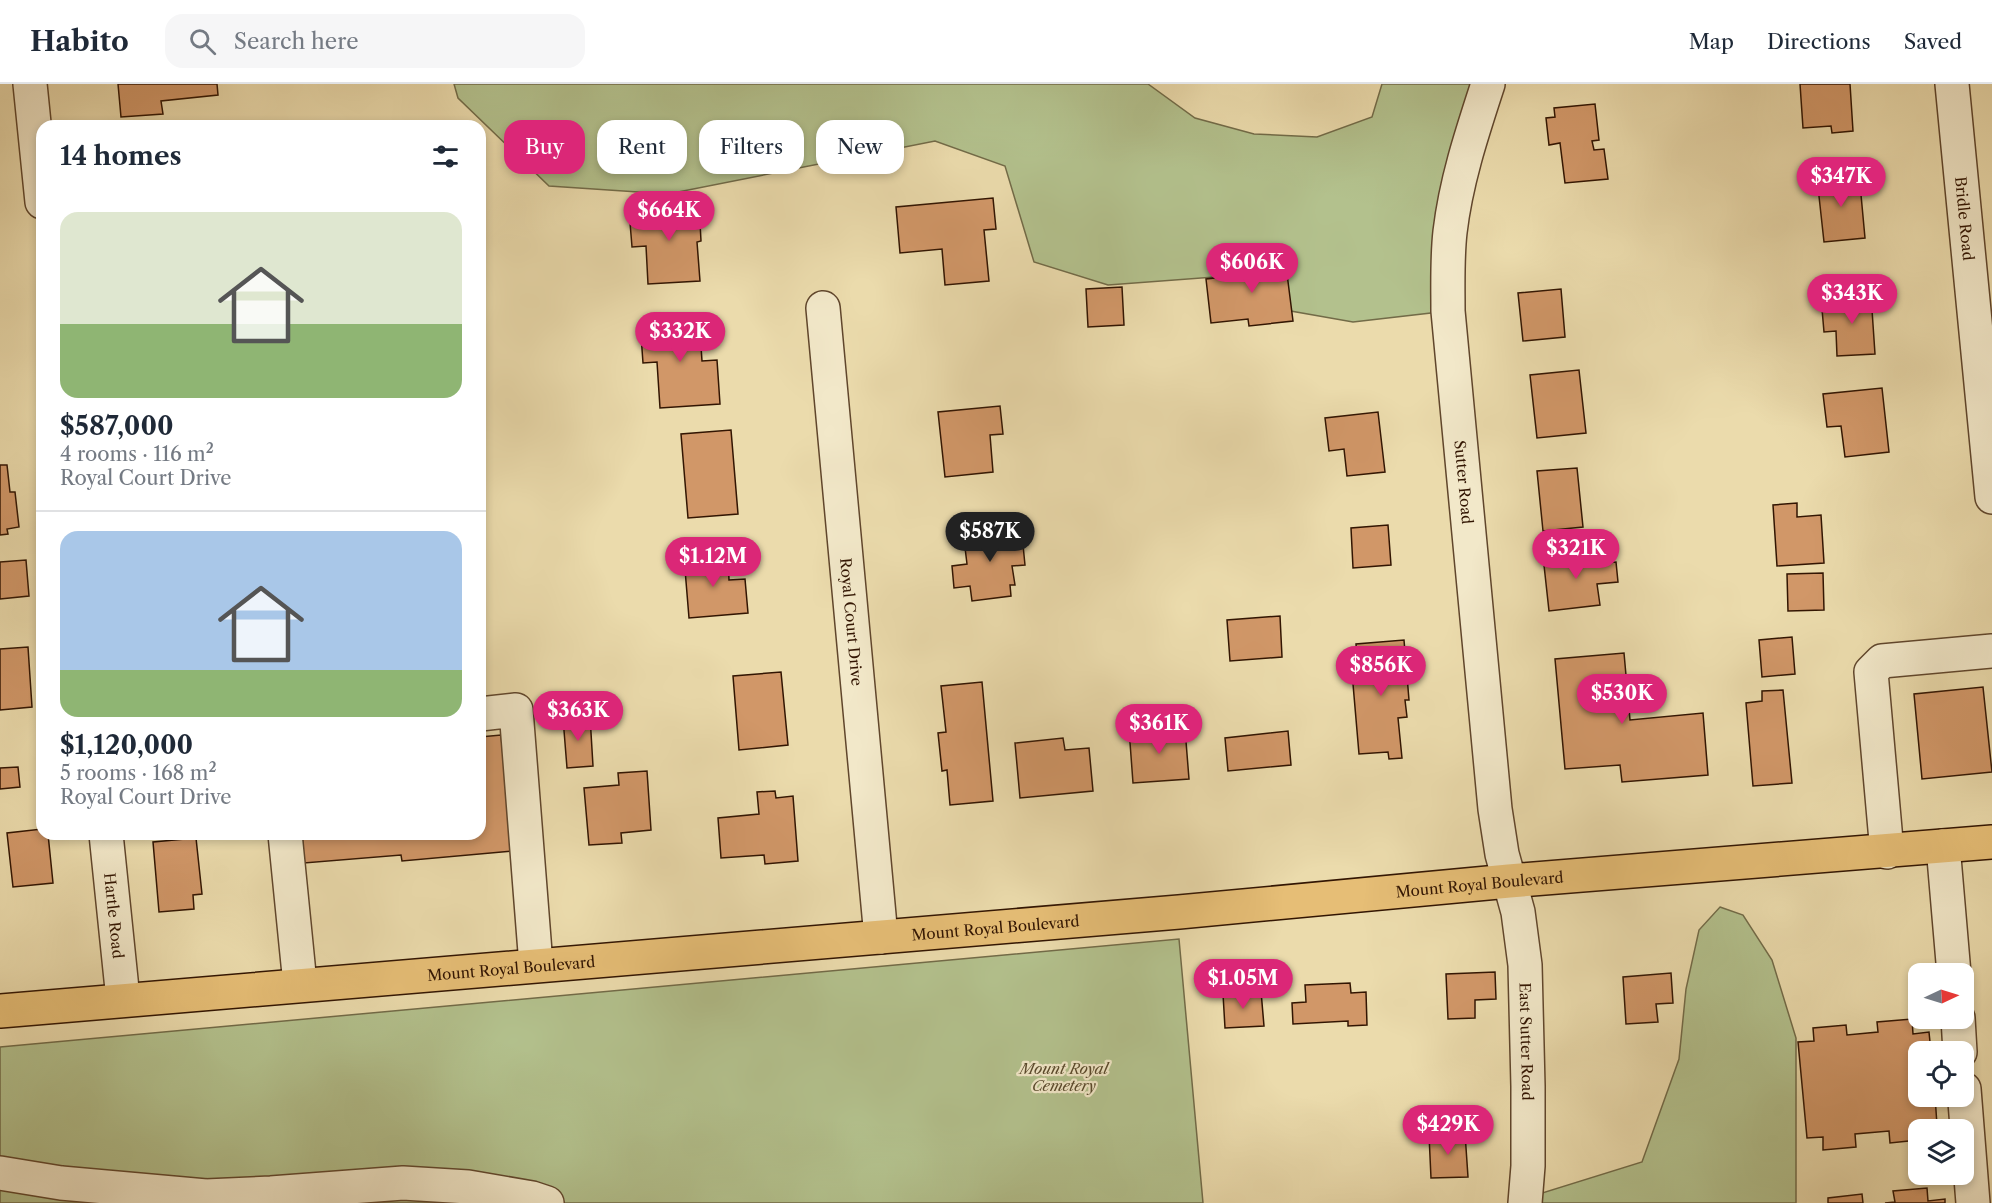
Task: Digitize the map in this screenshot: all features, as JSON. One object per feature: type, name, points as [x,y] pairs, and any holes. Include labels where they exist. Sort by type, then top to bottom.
[{"type":"main road","name":"Mount Royal Boulevard","points":[[0,1011],[881,937],[1509,881],[1992,842]]},
{"type":"street","points":[[30,84],[36,143]]},
{"type":"street","name":"Sutter Road","points":[[1488,84],[1468,146],[1454,205],[1449,253],[1448,302],[1495,809],[1509,881]]},
{"type":"street","name":"Bridle Road","points":[[1952,84],[1992,497]]},
{"type":"street","name":"Royal Court Drive","points":[[823,308],[881,937]]},
{"type":"street","points":[[1887,852],[1871,672],[1882,661],[1992,651]]},
{"type":"street","points":[[486,713],[516,710],[536,965]]},
{"type":"street","name":"Hartle Road","points":[[107,840],[123,999]]},
{"type":"street","points":[[286,840],[300,984]]},
{"type":"street","points":[[1943,846],[1953,963]]},
{"type":"street","name":"East Sutter Road","points":[[1509,881],[1518,912],[1525,965],[1528,1086],[1528,1166],[1525,1203]]},
{"type":"street","points":[[1965,1107],[1973,1203]]},
{"type":"street","points":[[0,1173],[61,1183],[206,1196],[403,1183],[468,1187],[548,1203]]},
{"type":"green space","points":[[454,84],[1148,84],[1195,118],[1254,134],[1317,137],[1372,117],[1382,84],[1488,84],[1448,311],[1353,322],[1285,310],[1241,275],[1108,285],[1034,262],[1005,166],[935,141],[904,147],[904,120],[816,120],[816,165],[804,167],[804,120],[699,120],[699,174],[769,174],[668,194],[549,186],[537,174],[585,174],[585,120],[504,120],[504,142],[486,125],[486,120],[481,120],[458,98]]},
{"type":"green space","points":[[1720,907],[1743,915],[1772,960],[1796,1038],[1796,1203],[1525,1203],[1526,1198],[1642,1162],[1679,1059],[1686,989],[1699,930]]},
{"type":"green space","name":"Mount Royal Cemetery","points":[[1179,939],[1203,1203],[0,1203],[0,1047]]},
{"type":"building","points":[[118,84],[217,84],[218,95],[161,101],[163,114],[121,117]]},
{"type":"building","points":[[1800,84],[1850,84],[1853,131],[1832,133],[1831,126],[1803,128]]},
{"type":"building","points":[[1595,104],[1599,140],[1592,141],[1594,150],[1604,149],[1608,179],[1565,183],[1560,143],[1549,145],[1546,118],[1555,117],[1554,108]]},
{"type":"building","points":[[1859,173],[1865,238],[1824,242],[1817,178]]},
{"type":"building","points":[[993,198],[996,229],[984,230],[989,281],[945,285],[942,249],[900,253],[896,207]]},
{"type":"building","points":[[699,205],[701,241],[697,242],[700,281],[648,284],[646,246],[632,247],[629,210]]},
{"type":"building","points":[[1285,258],[1293,321],[1249,326],[1248,319],[1211,323],[1206,279],[1241,275],[1240,263]]},
{"type":"building","points":[[1122,287],[1124,325],[1088,327],[1086,289]]},
{"type":"building","points":[[1561,289],[1565,337],[1523,341],[1518,293]]},
{"type":"building","points":[[1871,295],[1875,354],[1837,356],[1836,331],[1824,332],[1822,309],[1837,308],[1836,297]]},
{"type":"building","points":[[699,317],[702,361],[717,360],[720,404],[660,408],[657,362],[643,363],[640,321]]},
{"type":"building","points":[[1579,370],[1586,433],[1537,438],[1530,375]]},
{"type":"building","points":[[1882,388],[1889,452],[1845,457],[1841,426],[1827,427],[1823,394]]},
{"type":"building","points":[[1000,406],[1003,434],[990,435],[993,472],[945,477],[938,412]]},
{"type":"building","points":[[1378,412],[1385,472],[1347,476],[1344,449],[1329,451],[1325,418]]},
{"type":"building","points":[[731,430],[738,514],[688,518],[681,434]]},
{"type":"building","points":[[0,465],[7,465],[10,492],[15,492],[19,527],[7,529],[8,534],[0,535]]},
{"type":"building","points":[[1577,468],[1583,527],[1543,531],[1537,471]]},
{"type":"building","points":[[1797,503],[1797,517],[1821,515],[1824,563],[1777,566],[1773,505]]},
{"type":"building","points":[[1388,525],[1391,565],[1353,568],[1351,528]]},
{"type":"building","points":[[1010,526],[1011,536],[1022,535],[1025,565],[1012,566],[1015,585],[1010,585],[1011,596],[972,601],[970,586],[954,588],[952,566],[967,564],[963,531]]},
{"type":"building","points":[[1594,550],[1596,564],[1616,562],[1618,582],[1597,584],[1600,605],[1549,611],[1543,556]]},
{"type":"building","points":[[728,554],[729,580],[745,579],[748,613],[689,618],[684,557]]},
{"type":"building","points":[[26,560],[29,596],[0,599],[0,562]]},
{"type":"building","points":[[1823,573],[1824,610],[1788,611],[1787,574]]},
{"type":"building","points":[[1280,616],[1282,657],[1230,661],[1227,620]]},
{"type":"building","points":[[1792,637],[1795,674],[1762,677],[1759,640]]},
{"type":"building","points":[[1404,640],[1409,700],[1405,700],[1407,717],[1398,718],[1402,758],[1389,759],[1388,752],[1359,754],[1353,684],[1359,684],[1356,644]]},
{"type":"building","points":[[28,647],[32,707],[0,710],[0,649]]},
{"type":"building","points":[[1624,653],[1630,720],[1703,713],[1708,775],[1622,782],[1620,765],[1565,769],[1555,659]]},
{"type":"building","points":[[781,672],[788,745],[739,750],[733,676]]},
{"type":"building","points":[[982,682],[993,801],[950,805],[947,770],[942,771],[938,733],[946,732],[941,686]]},
{"type":"building","points":[[1983,687],[1992,772],[1922,779],[1914,694]]},
{"type":"building","points":[[1783,690],[1792,783],[1753,786],[1746,703],[1762,701],[1762,691]]},
{"type":"building","points":[[590,716],[593,766],[567,768],[563,718]]},
{"type":"building","points":[[1155,728],[1155,731],[1185,729],[1189,779],[1133,783],[1129,729]]},
{"type":"building","points":[[1288,731],[1291,765],[1228,771],[1225,738]]},
{"type":"building","points":[[501,735],[512,851],[402,861],[401,855],[304,863],[302,840],[486,840],[486,736]]},
{"type":"building","points":[[1063,738],[1065,750],[1089,748],[1093,791],[1020,798],[1015,743]]},
{"type":"building","points":[[18,767],[20,787],[0,789],[0,768]]},
{"type":"building","points":[[647,771],[651,830],[621,833],[622,843],[589,845],[584,788],[619,785],[618,773]]},
{"type":"building","points":[[775,791],[776,798],[793,796],[798,861],[765,864],[764,855],[721,858],[718,818],[759,814],[757,792]]},
{"type":"building","points":[[36,830],[36,840],[49,840],[53,883],[13,887],[7,833]]},
{"type":"building","points":[[196,840],[202,894],[193,895],[194,909],[159,912],[153,842]]},
{"type":"building","points":[[1495,972],[1496,999],[1475,1000],[1475,1018],[1448,1019],[1446,974]]},
{"type":"building","points":[[1671,973],[1673,1003],[1656,1004],[1658,1022],[1626,1024],[1623,977]]},
{"type":"building","points":[[1350,983],[1351,993],[1366,992],[1367,1025],[1348,1026],[1348,1021],[1293,1024],[1292,1003],[1306,1002],[1305,985]]},
{"type":"building","points":[[1261,991],[1264,1026],[1225,1028],[1223,994]]},
{"type":"building","points":[[1908,1019],[1908,1029],[1913,1029],[1913,1034],[1929,1032],[1930,1041],[1908,1041],[1908,1107],[1936,1107],[1937,1119],[1908,1119],[1908,1141],[1890,1143],[1889,1131],[1855,1134],[1856,1147],[1823,1150],[1823,1137],[1807,1138],[1798,1042],[1814,1041],[1813,1028],[1846,1025],[1847,1035],[1878,1032],[1877,1022]]},
{"type":"building","points":[[1465,1133],[1468,1177],[1431,1178],[1429,1135]]},
{"type":"building","points":[[1927,1188],[1928,1201],[1945,1199],[1945,1203],[1885,1203],[1895,1202],[1893,1191]]},
{"type":"building","points":[[1862,1194],[1863,1203],[1828,1203],[1828,1198]]}]
